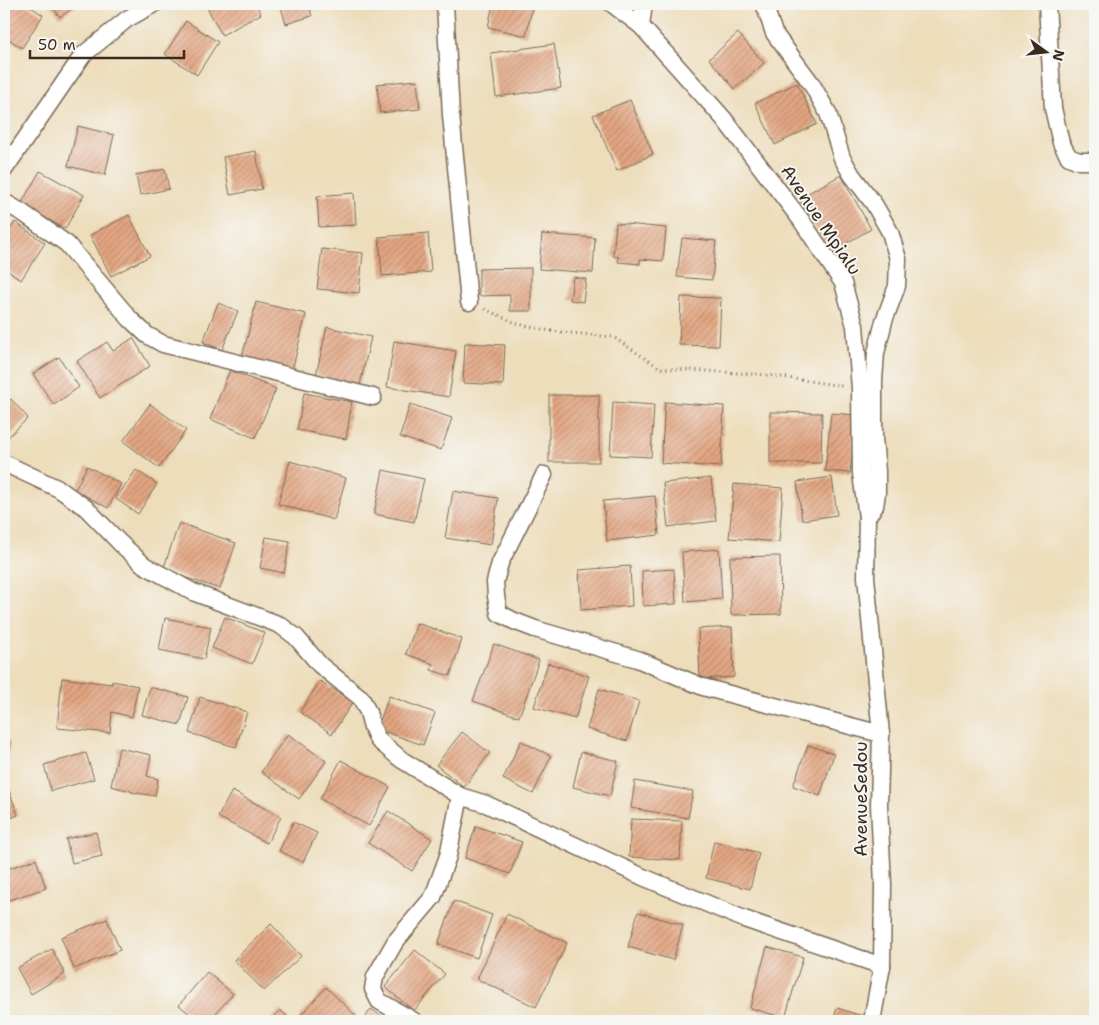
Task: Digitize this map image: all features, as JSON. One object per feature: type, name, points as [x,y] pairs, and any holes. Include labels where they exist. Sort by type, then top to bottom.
[{"type":"street","points":[[4,170],[83,55],[127,19],[154,4]]},
{"type":"street","points":[[445,4],[451,115],[469,302]]},
{"type":"street","name":"Avenue Mpialu","points":[[612,4],[641,26],[724,119],[801,220],[843,283],[855,326],[860,388],[861,474],[867,517],[866,577]]},
{"type":"street","points":[[641,26],[644,4]]},
{"type":"street","points":[[764,4],[774,34],[811,82],[828,113],[842,158],[874,204],[890,232],[898,259],[897,286],[876,352],[874,438],[877,493],[875,506],[867,517]]},
{"type":"street","points":[[1046,4],[1053,108],[1061,142],[1069,157],[1079,161],[1095,161]]},
{"type":"street","points":[[4,202],[67,244],[130,320],[163,344],[374,398]]},
{"type":"street","points":[[4,463],[59,489],[86,508],[144,565],[193,592],[280,624],[286,628],[320,665],[361,698],[378,740],[402,760],[460,796],[486,804],[643,877],[744,919],[882,966]]},
{"type":"street","points":[[544,475],[500,563],[494,582],[500,613],[535,630],[637,659],[703,687],[881,734]]},
{"type":"street","name":"AvenueSedou","points":[[866,577],[881,734],[879,806],[883,884],[882,966],[872,1021]]},
{"type":"street","points":[[414,1021],[379,1001],[373,989],[375,977],[395,942],[433,897],[448,856],[460,796]]},
{"type":"path","points":[[469,302],[518,324],[551,331],[613,338],[660,368],[768,375],[860,388]]},
{"type":"building","points":[[5,4],[26,4],[43,15],[22,48],[4,36]]},
{"type":"building","points":[[50,4],[79,4],[60,17]]},
{"type":"building","points":[[205,4],[256,4],[261,14],[222,35]]},
{"type":"building","points":[[280,4],[330,4],[310,10],[312,16],[286,24]]},
{"type":"building","points":[[493,4],[533,4],[526,36],[488,27]]},
{"type":"building","points":[[186,21],[218,42],[197,75],[165,54]]},
{"type":"building","points":[[738,33],[764,63],[735,89],[709,59]]},
{"type":"building","points":[[554,44],[561,88],[496,97],[491,53]]},
{"type":"building","points":[[417,80],[420,109],[380,113],[377,84]]},
{"type":"building","points":[[797,83],[817,124],[775,145],[755,103]]},
{"type":"building","points":[[630,100],[653,154],[617,171],[593,115]]},
{"type":"building","points":[[78,126],[114,135],[105,175],[68,166]]},
{"type":"building","points":[[256,151],[262,189],[230,195],[223,157]]},
{"type":"building","points":[[165,169],[169,189],[140,195],[136,175]]},
{"type":"building","points":[[40,171],[84,195],[65,229],[21,204]]},
{"type":"building","points":[[841,175],[871,229],[829,253],[799,198]]},
{"type":"building","points":[[354,193],[356,225],[319,227],[317,196]]},
{"type":"building","points":[[129,215],[150,256],[111,276],[90,235]]},
{"type":"building","points":[[15,222],[45,243],[21,280],[4,268],[4,239]]},
{"type":"building","points":[[616,223],[666,228],[663,261],[640,259],[640,264],[618,262],[619,257],[613,256]]},
{"type":"building","points":[[428,233],[431,272],[382,276],[379,237]]},
{"type":"building","points":[[542,234],[595,238],[593,273],[539,269]]},
{"type":"building","points":[[682,238],[716,241],[712,280],[677,277]]},
{"type":"building","points":[[322,249],[363,253],[359,293],[317,289]]},
{"type":"building","points":[[531,268],[531,311],[510,311],[510,295],[479,296],[479,269]]},
{"type":"building","points":[[573,277],[586,279],[583,302],[570,300]]},
{"type":"building","points":[[681,297],[721,298],[719,346],[679,345]]},
{"type":"building","points":[[256,302],[306,314],[292,371],[242,358]]},
{"type":"building","points":[[218,303],[238,311],[222,350],[203,342]]},
{"type":"building","points":[[327,327],[371,337],[360,385],[316,375]]},
{"type":"building","points":[[133,338],[150,366],[100,398],[77,361],[107,342],[113,351]]},
{"type":"building","points":[[394,341],[456,351],[449,397],[387,387]]},
{"type":"building","points":[[465,343],[505,345],[503,385],[463,383]]},
{"type":"building","points":[[59,357],[79,387],[54,405],[33,374]]},
{"type":"building","points":[[230,370],[276,389],[255,438],[210,419]]},
{"type":"building","points":[[304,393],[352,402],[346,439],[297,430]]},
{"type":"building","points":[[549,395],[599,395],[599,462],[549,462]]},
{"type":"building","points":[[11,399],[28,418],[4,441],[4,406]]},
{"type":"building","points":[[613,402],[654,405],[651,457],[610,455]]},
{"type":"building","points":[[665,402],[724,406],[721,467],[661,463]]},
{"type":"building","points":[[150,404],[186,430],[159,468],[123,441]]},
{"type":"building","points":[[410,404],[452,418],[441,450],[400,437]]},
{"type":"building","points":[[770,412],[822,413],[821,463],[770,463]]},
{"type":"building","points":[[831,413],[856,415],[850,473],[825,471]]},
{"type":"building","points":[[290,461],[346,478],[334,520],[278,504]]},
{"type":"building","points":[[87,466],[121,484],[108,508],[75,490]]},
{"type":"building","points":[[136,470],[157,484],[138,514],[116,499]]},
{"type":"building","points":[[383,470],[424,479],[414,522],[374,514]]},
{"type":"building","points":[[832,477],[837,515],[802,520],[797,482]]},
{"type":"building","points":[[711,478],[716,521],[668,527],[663,483]]},
{"type":"building","points":[[734,484],[783,488],[779,542],[729,538]]},
{"type":"building","points":[[453,491],[498,498],[491,545],[445,538]]},
{"type":"building","points":[[655,496],[659,535],[607,541],[603,501]]},
{"type":"building","points":[[179,523],[236,543],[220,589],[163,570]]},
{"type":"building","points":[[266,537],[290,541],[284,573],[260,568]]},
{"type":"building","points":[[719,549],[722,599],[685,602],[682,552]]},
{"type":"building","points":[[780,556],[781,614],[731,615],[730,557]]},
{"type":"building","points":[[630,566],[632,606],[581,610],[579,570]]},
{"type":"building","points":[[674,569],[676,604],[643,606],[642,571]]},
{"type":"building","points":[[225,617],[265,633],[252,664],[212,648]]},
{"type":"building","points":[[165,618],[211,627],[204,659],[159,650]]},
{"type":"building","points":[[417,623],[462,639],[450,676],[431,670],[433,664],[406,654]]},
{"type":"building","points":[[732,627],[734,677],[700,679],[698,629]]},
{"type":"building","points":[[494,644],[539,660],[519,717],[473,701]]},
{"type":"building","points":[[548,663],[589,676],[575,719],[534,707]]},
{"type":"building","points":[[62,678],[112,684],[112,681],[138,686],[132,717],[112,712],[110,733],[57,728]]},
{"type":"building","points":[[320,681],[353,702],[332,734],[300,712]]},
{"type":"building","points":[[150,687],[188,697],[180,725],[142,715]]},
{"type":"building","points":[[599,689],[639,701],[627,741],[587,729]]},
{"type":"building","points":[[389,696],[435,713],[423,745],[377,729]]},
{"type":"building","points":[[200,697],[247,712],[236,747],[189,733]]},
{"type":"building","points":[[462,732],[490,753],[464,787],[436,765]]},
{"type":"building","points":[[288,734],[326,761],[299,799],[261,772]]},
{"type":"building","points":[[4,741],[10,742],[5,770],[4,770]]},
{"type":"building","points":[[521,741],[551,756],[533,794],[503,779]]},
{"type":"building","points":[[808,745],[834,754],[820,796],[793,786]]},
{"type":"building","points":[[119,748],[151,755],[147,776],[158,779],[155,796],[111,786]]},
{"type":"building","points":[[581,752],[618,761],[610,796],[573,787]]},
{"type":"building","points":[[86,753],[94,779],[51,791],[44,765]]},
{"type":"building","points":[[341,760],[390,787],[369,826],[320,799]]},
{"type":"building","points":[[4,777],[18,815],[4,821]]},
{"type":"building","points":[[635,781],[693,791],[688,818],[631,808]]},
{"type":"building","points":[[232,791],[281,817],[267,843],[218,817]]},
{"type":"building","points":[[388,811],[432,839],[412,871],[368,843]]},
{"type":"building","points":[[631,819],[682,821],[680,860],[629,857]]},
{"type":"building","points":[[293,822],[317,833],[303,862],[279,851]]},
{"type":"building","points":[[476,826],[522,842],[510,874],[465,858]]},
{"type":"building","points":[[96,832],[102,856],[72,863],[66,839]]},
{"type":"building","points":[[714,841],[759,853],[750,889],[706,878]]},
{"type":"building","points":[[36,859],[46,888],[9,900],[4,885],[4,870]]},
{"type":"building","points":[[454,901],[492,915],[477,958],[438,944]]},
{"type":"building","points":[[638,912],[683,925],[673,960],[628,947]]},
{"type":"building","points":[[507,914],[567,943],[536,1007],[477,979]]},
{"type":"building","points":[[107,919],[120,950],[74,969],[61,937]]},
{"type":"building","points":[[271,924],[301,956],[264,991],[234,960]]},
{"type":"building","points":[[767,947],[803,957],[785,1018],[750,1008]]},
{"type":"building","points":[[52,949],[65,974],[31,994],[17,968]]},
{"type":"building","points":[[415,950],[445,974],[414,1011],[385,987]]},
{"type":"building","points":[[207,972],[233,994],[209,1021],[198,1021],[179,1005]]},
{"type":"building","points":[[326,987],[357,1017],[353,1021],[302,1021],[298,1018]]},
{"type":"building","points":[[837,1008],[862,1016],[860,1021],[833,1021]]},
{"type":"building","points":[[371,1009],[388,1021],[363,1021]]},
{"type":"building","points":[[280,1010],[289,1018],[286,1021],[269,1021]]}]
